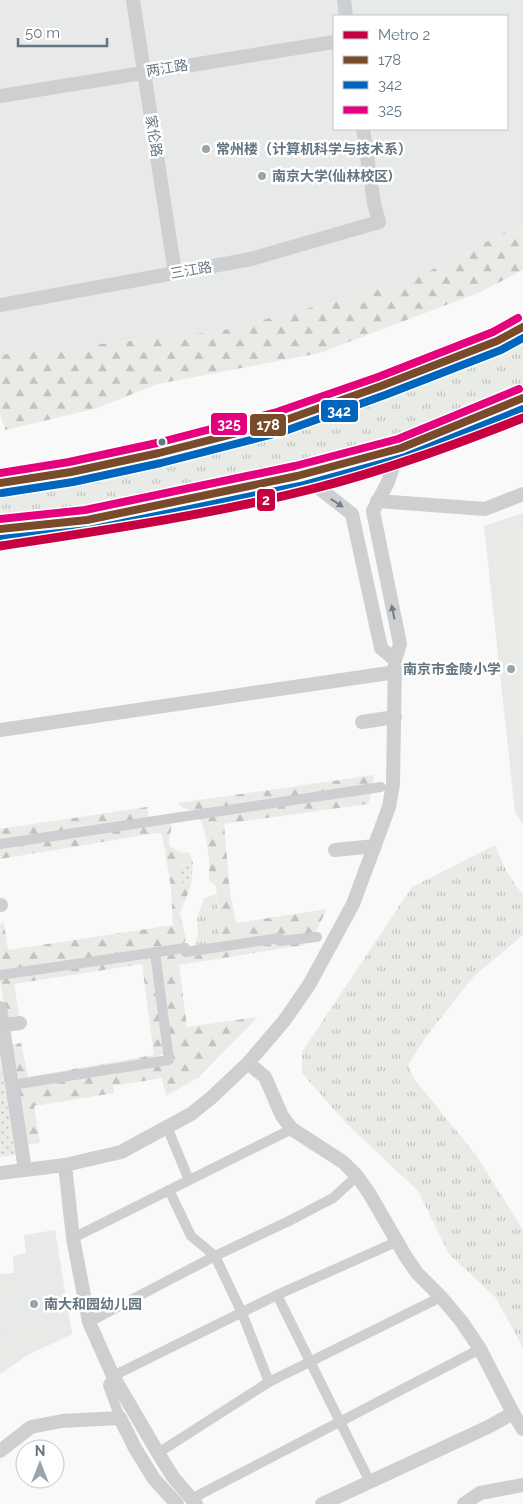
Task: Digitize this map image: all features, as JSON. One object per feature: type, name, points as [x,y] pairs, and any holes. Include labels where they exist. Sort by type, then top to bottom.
[{"type":"main road","points":[[0,483],[110,464],[280,422],[381,386],[497,340],[523,327]]},
{"type":"main road","points":[[0,529],[87,520],[297,476],[401,448],[523,398]]},
{"type":"street","name":"家伦路","points":[[133,0],[175,273]]},
{"type":"street","points":[[344,0],[346,15]]},
{"type":"street","name":"两江路","points":[[0,96],[333,42]]},
{"type":"street","name":"三江路","points":[[0,304],[251,259],[379,222],[374,202],[363,130]]},
{"type":"street","points":[[0,1173],[65,1165],[121,1152],[191,1114],[227,1084],[248,1063],[284,1021],[309,985],[353,904],[389,807],[393,784],[395,666],[400,644],[373,511],[388,482],[401,448]]},
{"type":"street","points":[[297,476],[310,481],[352,514],[381,648],[395,666]]},
{"type":"street","points":[[377,501],[485,509],[523,494]]},
{"type":"street","points":[[0,730],[395,666]]},
{"type":"street","points":[[362,722],[395,718]]},
{"type":"street","points":[[0,844],[381,787]]},
{"type":"street","points":[[334,850],[375,846]]},
{"type":"street","points":[[0,975],[185,948],[186,952],[279,938],[279,942],[316,937]]},
{"type":"street","points":[[12,1085],[169,1060],[155,952]]},
{"type":"street","points":[[0,1008],[25,1170]]},
{"type":"street","points":[[3,1025],[20,1023]]},
{"type":"street","points":[[248,1063],[265,1077],[282,1116],[292,1129],[344,1162],[357,1176],[369,1193],[396,1242],[417,1272],[462,1322],[480,1349],[523,1429]]},
{"type":"street","points":[[167,1127],[189,1180]]},
{"type":"street","points":[[73,1238],[292,1129]]},
{"type":"street","points":[[65,1165],[73,1238],[89,1322],[113,1376],[158,1453],[173,1477],[194,1501],[340,1421],[480,1349]]},
{"type":"street","points":[[89,1322],[215,1256],[289,1221],[332,1198],[357,1176]]},
{"type":"street","points":[[170,1190],[191,1236],[215,1256],[242,1313],[269,1382]]},
{"type":"street","points":[[176,1504],[154,1479],[120,1418],[108,1385],[113,1376],[277,1295],[396,1242]]},
{"type":"street","points":[[277,1295],[370,1482]]},
{"type":"street","points":[[158,1453],[269,1382],[441,1297]]},
{"type":"street","points":[[322,1504],[488,1427],[514,1413]]},
{"type":"street","points":[[0,1452],[31,1427],[62,1421],[120,1418]]},
{"type":"street","points":[[464,1504],[480,1493],[523,1485]]},
{"type":"shaded area","name":"南京大学(仙林校区)","points":[[0,0],[523,0],[523,223],[408,282],[221,331],[0,355]]},
{"type":"shaded area","name":"南京市金陵小学","points":[[523,513],[523,825],[515,812],[484,526]]},
{"type":"shaded area","name":"南大和园幼儿园","points":[[55,1230],[72,1334],[28,1355],[0,1374],[0,1274],[14,1273],[13,1256],[26,1253],[24,1235]]},
{"type":"green space","points":[[523,223],[523,270],[480,292],[320,353],[158,384],[94,409],[5,430],[0,413],[0,355],[221,331],[408,282]]},
{"type":"green space","points":[[523,339],[523,388],[423,425],[322,457],[222,483],[127,502],[0,522],[0,493],[68,484],[152,467],[278,433],[319,420],[478,360]]},
{"type":"green space","name":"南京市金陵小学","points":[[523,526],[523,738],[512,739],[492,538]]},
{"type":"green space","points":[[374,775],[368,804],[224,824],[230,893],[236,923],[327,909],[317,929],[305,945],[179,965],[187,1027],[258,1017],[199,1077],[166,1096],[162,1078],[113,1086],[114,1093],[34,1106],[40,1143],[25,1145],[9,1045],[21,1043],[28,1077],[154,1055],[142,964],[14,984],[19,1015],[6,1018],[0,981],[0,924],[4,923],[8,950],[173,925],[171,888],[162,834],[157,833],[0,859],[0,829],[147,807],[148,814],[144,822],[163,819],[171,825],[170,846],[182,853],[189,852],[193,862],[180,864],[183,886],[191,886],[180,913],[186,939],[182,948],[220,947],[216,886],[209,881],[209,855],[204,830],[198,814],[182,807],[178,803]],"holes":[[[169,1030],[173,1064],[161,1067],[159,1055],[164,1055]]]},
{"type":"green space","points":[[495,845],[507,871],[523,894],[523,935],[474,976],[428,1034],[408,1065],[415,1080],[476,1155],[523,1230],[523,1348],[496,1298],[449,1254],[418,1191],[346,1123],[302,1073],[302,1052],[412,887]]},
{"type":"green space","points":[[193,862],[191,886],[183,887],[180,864]]},
{"type":"green space","points":[[216,894],[220,947],[192,951],[198,934],[197,919],[204,898]]},
{"type":"green space","points":[[0,1058],[15,1155],[0,1157]]},
{"type":"green space","points":[[0,1280],[13,1280],[14,1292],[0,1294]]},
{"type":"green space","points":[[65,1322],[68,1330],[0,1362],[0,1339],[5,1336]]},
{"type":"metro line","name":"2","points":[[0,546],[118,528],[235,507],[312,489],[419,457],[523,418]]},
{"type":"transit line","name":"325","points":[[0,473],[69,462],[157,443],[277,412],[378,377],[493,332],[518,318]]},
{"type":"transit line","name":"178","points":[[0,483],[71,472],[159,453],[280,422],[381,386],[497,341],[523,327]]},
{"type":"transit line","name":"342","points":[[2,493],[73,482],[161,463],[282,432],[501,350],[523,338]]},
{"type":"transit line","name":"325","points":[[0,519],[85,510],[295,466],[398,439],[519,389]]},
{"type":"transit line","name":"178","points":[[0,529],[87,520],[297,476],[401,448],[523,398]]},
{"type":"transit line","name":"342","points":[[1,539],[89,530],[300,486],[405,457],[523,409]]},
{"type":"place","name":"常州楼（计算机科学与技术系）","points":[[206,149]]},
{"type":"place","name":"南京大学(仙林校区)","points":[[262,176]]},
{"type":"place","name":"南京市金陵小学","points":[[511,669]]},
{"type":"place","name":"南大和园幼儿园","points":[[34,1304]]}]
